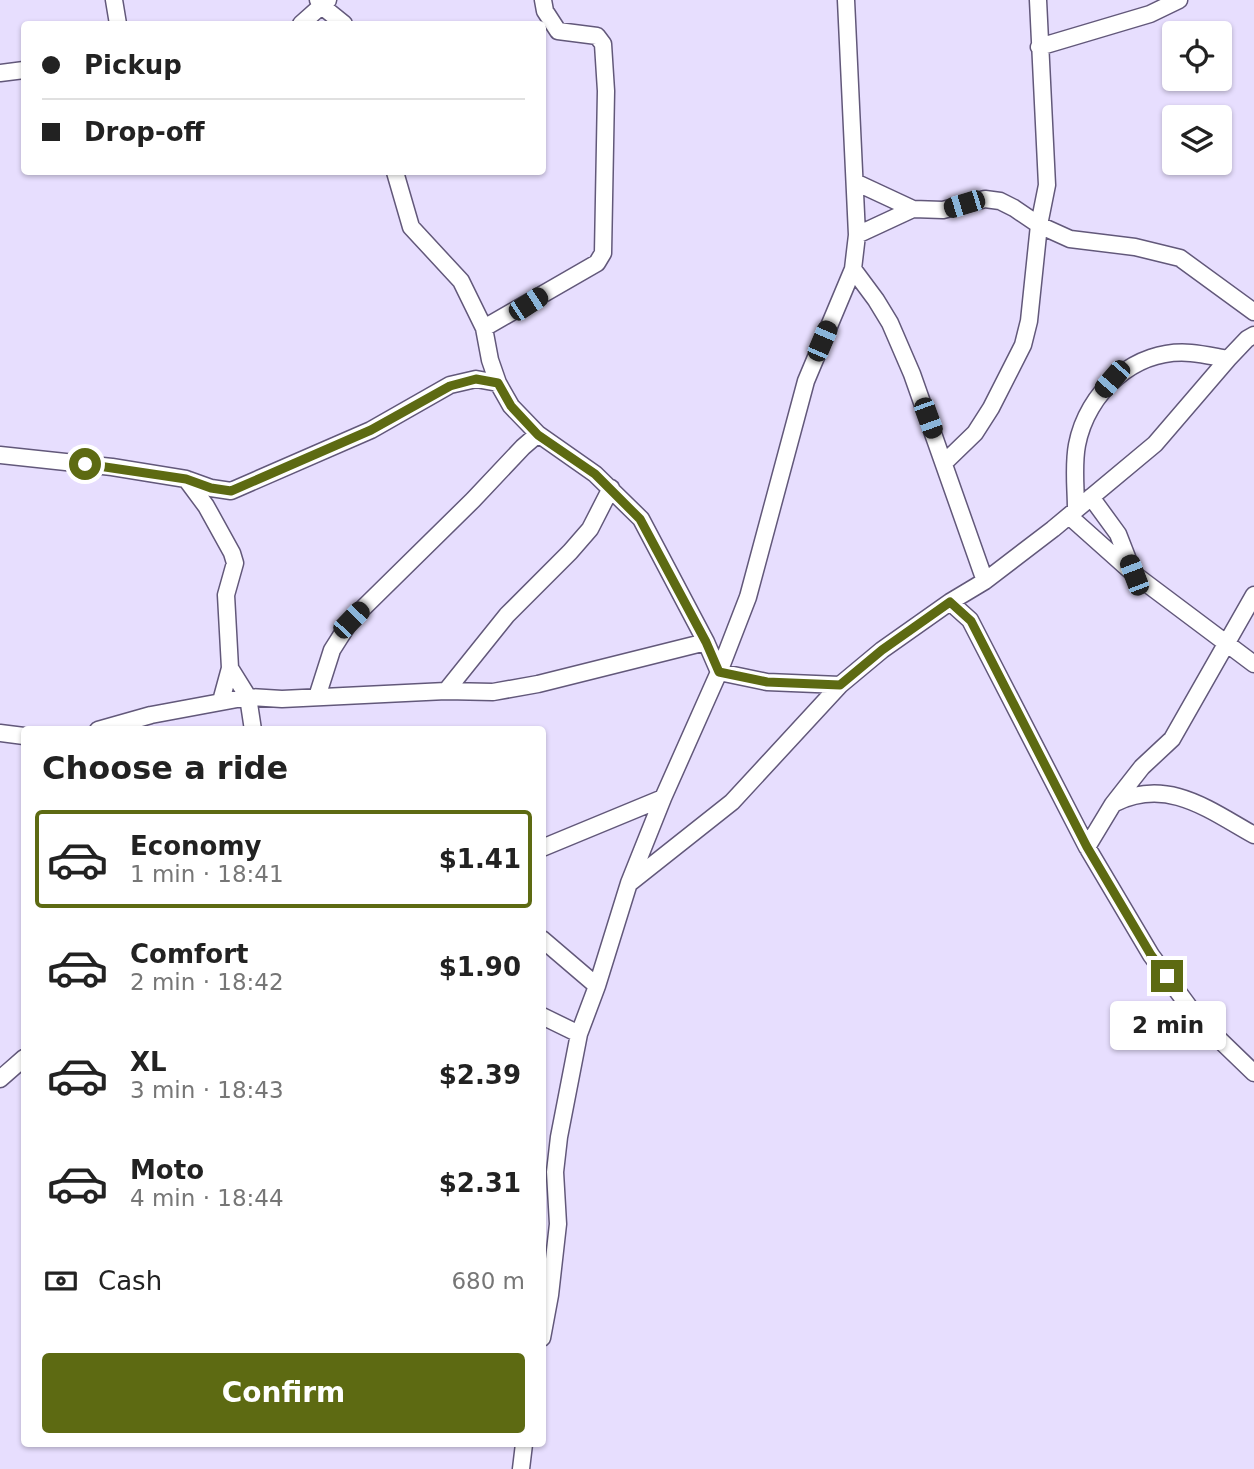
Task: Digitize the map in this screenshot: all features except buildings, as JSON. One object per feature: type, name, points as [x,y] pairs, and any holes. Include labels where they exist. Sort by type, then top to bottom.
[{"type":"street","points":[[114,0],[118,21]]},
{"type":"street","points":[[484,328],[597,262],[603,253],[606,91],[603,44],[597,36],[558,31],[545,11],[543,0]]},
{"type":"street","points":[[546,1316],[550,1295],[550,1223],[556,1160],[579,1034],[629,883],[748,597],[806,381],[853,269],[857,235],[846,0]]},
{"type":"street","points":[[944,463],[975,433],[1023,345],[1035,277],[1038,225],[1047,185],[1038,0]]},
{"type":"street","points":[[1040,47],[1150,14],[1179,0]]},
{"type":"street","points":[[304,21],[323,3],[341,21]]},
{"type":"street","points":[[0,73],[21,70]]},
{"type":"street","points":[[396,175],[411,227],[461,281],[484,328],[490,360],[498,383],[511,406],[538,435],[578,461],[611,488],[640,519],[706,642],[719,672]]},
{"type":"street","points":[[855,181],[913,209],[943,210],[985,199],[1000,201],[1038,225],[1083,242],[1135,247],[1180,258],[1254,312]]},
{"type":"street","points":[[857,235],[913,209]]},
{"type":"street","points":[[853,269],[890,323],[912,374],[985,581]]},
{"type":"street","points":[[629,883],[732,802],[840,685],[882,650],[985,581],[1165,435],[1228,359],[1254,335]]},
{"type":"street","points":[[1228,359],[1189,352],[1161,355],[1112,379],[1098,394],[1087,414],[1077,445],[1072,513],[1134,575],[1254,664]]},
{"type":"street","points":[[0,455],[112,467],[186,479],[211,488],[231,491],[371,430],[450,386],[476,379],[498,383]]},
{"type":"street","points":[[317,697],[332,650],[351,620],[538,435]]},
{"type":"street","points":[[186,479],[206,506],[235,563],[226,596],[230,668],[221,701]]},
{"type":"street","points":[[446,691],[507,615],[590,529],[611,488]]},
{"type":"street","points":[[1091,497],[1118,534],[1134,575]]},
{"type":"street","points":[[1087,847],[1113,804],[1142,767],[1172,739],[1254,594]]},
{"type":"street","points":[[950,602],[971,621],[1087,847],[1151,955],[1198,1019],[1252,1066]]},
{"type":"street","points":[[112,726],[151,715],[248,697],[493,692],[538,684],[706,642]]},
{"type":"street","points":[[230,668],[248,697],[252,726]]},
{"type":"street","points":[[719,672],[767,682],[840,685]]},
{"type":"street","points":[[0,733],[21,736]]},
{"type":"street","points":[[1113,804],[1133,794],[1151,792],[1176,796],[1198,804],[1254,835]]},
{"type":"street","points":[[546,846],[663,798]]},
{"type":"street","points":[[546,942],[597,986]]},
{"type":"street","points":[[546,1018],[579,1034]]},
{"type":"street","points":[[0,1079],[21,1061]]},
{"type":"street","points":[[521,1469],[524,1447]]},
{"type":"route","points":[[85,464],[186,479],[211,488],[231,491],[371,430],[462,381],[476,379],[498,383],[511,406],[538,435],[595,474],[640,519],[660,551],[719,672],[767,682],[840,685],[882,650],[950,602],[963,612],[971,621],[1087,847],[1151,955],[1167,976]]}]
